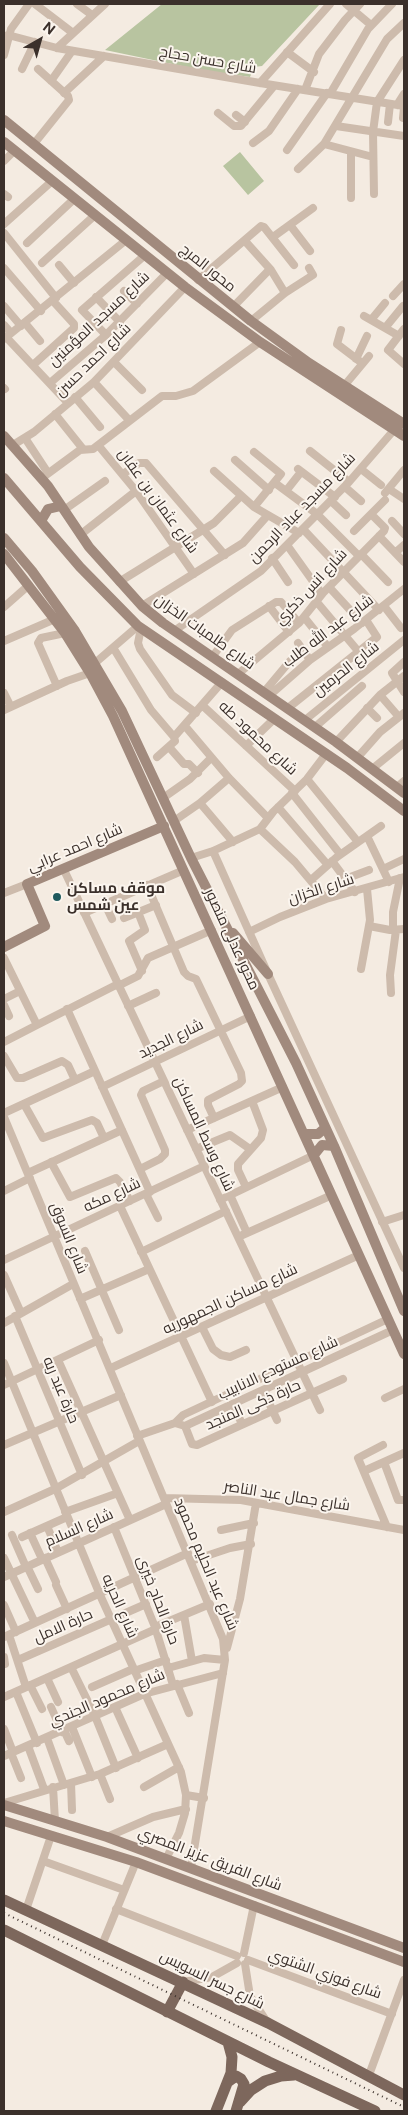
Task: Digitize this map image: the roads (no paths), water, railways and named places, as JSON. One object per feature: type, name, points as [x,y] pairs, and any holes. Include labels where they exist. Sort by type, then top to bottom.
[{"type":"main road","name":"محور المرج","points":[[4,120],[198,280],[251,321],[344,386],[404,424]]},
{"type":"main road","name":"محور المرج","points":[[4,142],[73,200],[167,274],[260,342],[404,436]]},
{"type":"main road","points":[[207,303],[215,293]]},
{"type":"main road","name":"شارع طلمبات الخزان","points":[[4,436],[45,475],[62,508],[80,535],[119,582],[142,606],[174,631],[288,708],[372,769],[402,787]]},
{"type":"main road","name":"شارع طلمبات الخزان","points":[[4,480],[97,586],[140,627],[403,806]]},
{"type":"main road","points":[[41,521],[48,509],[62,508]]},
{"type":"main road","name":"محور عدلى منصور","points":[[4,538],[48,593],[93,668],[122,711],[163,798],[169,824],[184,870],[404,1354]]},
{"type":"main road","name":"محور عدلى منصور","points":[[4,554],[7,566],[29,585],[93,668],[169,824],[191,858],[296,1063],[334,1146],[404,1312]]},
{"type":"main road","name":"شارع احمد عرابي","points":[[4,947],[45,926],[27,884],[64,870],[169,824]]},
{"type":"main road","points":[[221,919],[268,974]]},
{"type":"main road","points":[[304,1134],[314,1135],[325,1128]]},
{"type":"main road","points":[[314,1155],[322,1146],[334,1146]]},
{"type":"main road","name":"شارع الفريق عزيز المصري","points":[[4,1804],[107,1837],[404,1948]]},
{"type":"main road","name":"شارع الفريق عزيز المصري","points":[[4,1821],[136,1862],[404,1962]]},
{"type":"main road","points":[[66,1841],[71,1826]]},
{"type":"main road","points":[[241,1900],[244,1888]]},
{"type":"main road","name":"شارع جسر السويس","points":[[4,1900],[268,2023],[404,2094]]},
{"type":"main road","points":[[4,1930],[228,2042],[375,2111]]},
{"type":"main road","points":[[167,2012],[183,1982]]},
{"type":"main road","points":[[216,2111],[229,2081],[232,2065],[228,2042]]},
{"type":"main road","points":[[238,2107],[251,2090],[265,2081],[281,2076],[297,2075]]},
{"type":"main road","points":[[229,2081],[236,2076],[243,2081],[238,2107]]},
{"type":"street","points":[[4,55],[6,38],[14,23],[29,4]]},
{"type":"street","points":[[35,4],[73,34]]},
{"type":"street","points":[[77,4],[92,16]]},
{"type":"street","points":[[57,48],[105,4]]},
{"type":"street","points":[[260,83],[330,4]]},
{"type":"street","points":[[346,4],[371,25]]},
{"type":"street","points":[[254,143],[269,131],[314,72],[320,54],[353,10],[360,4]]},
{"type":"street","points":[[287,150],[329,93],[371,25],[392,4]]},
{"type":"street","points":[[298,169],[324,144],[388,38],[404,23]]},
{"type":"street","name":"شارع حسن حجاج","points":[[6,38],[274,86],[399,105]]},
{"type":"street","points":[[22,69],[35,42]]},
{"type":"street","points":[[51,81],[72,51]]},
{"type":"street","points":[[287,52],[314,72]]},
{"type":"street","points":[[64,93],[104,56]]},
{"type":"street","points":[[374,194],[373,132],[377,102],[404,60]]},
{"type":"street","points":[[33,145],[69,100],[38,69]]},
{"type":"street","points":[[218,113],[236,128],[241,126],[274,86]]},
{"type":"street","points":[[388,122],[404,94]]},
{"type":"street","points":[[399,105],[402,118]]},
{"type":"street","points":[[236,114],[245,122]]},
{"type":"street","points":[[336,126],[404,136]]},
{"type":"street","points":[[324,144],[373,157]]},
{"type":"street","points":[[4,161],[14,151]]},
{"type":"street","points":[[351,152],[351,198]]},
{"type":"street","points":[[4,224],[51,182]]},
{"type":"street","points":[[27,243],[73,200]]},
{"type":"street","points":[[272,237],[313,208]]},
{"type":"street","points":[[42,263],[94,216]]},
{"type":"street","points":[[290,225],[310,251]]},
{"type":"street","points":[[198,280],[261,226],[294,265]]},
{"type":"street","points":[[4,233],[75,327],[33,365]]},
{"type":"street","points":[[7,336],[125,241]]},
{"type":"street","points":[[245,241],[270,269],[285,293]]},
{"type":"street","points":[[106,335],[82,311],[144,256]]},
{"type":"street","points":[[59,266],[74,283]]},
{"type":"street","points":[[4,268],[40,311]]},
{"type":"street","points":[[251,321],[285,293],[313,276],[309,268]]},
{"type":"street","points":[[233,307],[270,269]]},
{"type":"street","name":"شارع مسجد المؤمنين","points":[[50,383],[120,322],[167,274]]},
{"type":"street","points":[[393,296],[404,284]]},
{"type":"street","name":"شارع احمد حسن","points":[[13,445],[25,438],[94,382],[185,287]]},
{"type":"street","points":[[124,291],[138,304]]},
{"type":"street","points":[[96,297],[120,322]]},
{"type":"street","points":[[344,386],[359,361],[374,322],[386,304]]},
{"type":"street","points":[[4,306],[40,341]]},
{"type":"street","points":[[385,328],[403,306]]},
{"type":"street","points":[[364,316],[385,328],[402,332],[389,349],[389,352],[404,364]]},
{"type":"street","points":[[76,340],[94,324]]},
{"type":"street","points":[[4,325],[7,336],[68,403]]},
{"type":"street","points":[[341,330],[337,344],[359,361]]},
{"type":"street","points":[[55,414],[83,449],[90,451],[162,396],[176,396],[193,391],[260,342]]},
{"type":"street","points":[[359,361],[369,356]]},
{"type":"street","points":[[114,362],[142,390]]},
{"type":"street","points":[[94,382],[130,420]]},
{"type":"street","points":[[75,397],[100,427]]},
{"type":"street","name":"شارع مسجد عباد الرحمن","points":[[174,631],[259,573],[333,499],[394,430]]},
{"type":"street","points":[[25,438],[45,475],[83,449]]},
{"type":"street","name":"شارع عثمان بن عفان","points":[[98,444],[136,491],[194,574]]},
{"type":"street","points":[[310,451],[347,484],[362,501]]},
{"type":"street","points":[[254,452],[281,473],[254,508]]},
{"type":"street","points":[[235,460],[269,490]]},
{"type":"street","points":[[123,474],[139,462],[146,463],[225,554]]},
{"type":"street","points":[[361,468],[381,485]]},
{"type":"street","points":[[354,531],[372,515],[404,470]]},
{"type":"street","points":[[286,491],[299,471],[333,499],[346,515]]},
{"type":"street","points":[[214,472],[254,508],[301,531],[342,573],[401,628]]},
{"type":"street","points":[[62,508],[105,481]]},
{"type":"street","points":[[275,483],[317,514],[388,582]]},
{"type":"street","points":[[80,535],[136,491]]},
{"type":"street","points":[[387,494],[404,499]]},
{"type":"street","points":[[119,582],[220,518],[240,497]]},
{"type":"street","points":[[372,515],[385,528],[379,536],[404,562]]},
{"type":"street","points":[[142,606],[248,539],[268,516]]},
{"type":"street","points":[[392,521],[404,534]]},
{"type":"street","name":"شارع انس ذكري","points":[[238,674],[302,620],[322,594],[379,536]]},
{"type":"street","points":[[287,545],[322,594]]},
{"type":"street","points":[[396,552],[404,545]]},
{"type":"street","points":[[272,558],[288,582]]},
{"type":"street","points":[[4,607],[29,585]]},
{"type":"street","points":[[288,708],[378,636],[329,587]]},
{"type":"street","name":"شارع عبد الله طلب","points":[[267,694],[404,591]]},
{"type":"street","points":[[316,601],[358,651]]},
{"type":"street","points":[[213,656],[232,630],[276,602],[281,602],[302,620],[328,647]]},
{"type":"street","points":[[269,606],[289,632]]},
{"type":"street","points":[[4,641],[55,619]]},
{"type":"street","points":[[4,693],[7,708],[57,686],[93,668],[140,627]]},
{"type":"street","points":[[140,627],[138,643],[140,649],[172,695],[196,713]]},
{"type":"street","points":[[57,686],[38,643],[41,638],[65,633]]},
{"type":"street","name":"شارع الحرمين","points":[[305,720],[404,640]]},
{"type":"street","points":[[298,642],[310,660]]},
{"type":"street","points":[[114,648],[151,710],[174,737]]},
{"type":"street","points":[[267,694],[290,661]]},
{"type":"street","points":[[403,665],[393,672],[404,692]]},
{"type":"street","points":[[336,742],[395,678],[404,676]]},
{"type":"street","points":[[157,757],[175,741],[174,737],[222,682]]},
{"type":"street","points":[[315,727],[362,686]]},
{"type":"street","points":[[357,758],[371,741],[402,715],[380,695]]},
{"type":"street","name":"شارع محمود طه","points":[[202,706],[293,792],[340,854]]},
{"type":"street","points":[[367,708],[377,718]]},
{"type":"street","points":[[246,746],[274,719]]},
{"type":"street","points":[[184,726],[229,778],[268,818]]},
{"type":"street","points":[[372,769],[404,743]]},
{"type":"street","points":[[169,746],[184,764],[189,764],[198,772]]},
{"type":"street","points":[[191,858],[214,851],[260,829],[278,807],[307,779],[326,754]]},
{"type":"street","points":[[163,798],[198,772],[211,758]]},
{"type":"street","points":[[169,824],[200,803],[229,778]]},
{"type":"street","points":[[307,779],[358,842]]},
{"type":"street","points":[[200,803],[233,842]]},
{"type":"street","points":[[278,807],[355,892]]},
{"type":"street","points":[[311,880],[340,854],[381,826]]},
{"type":"street","points":[[260,829],[311,880],[326,899]]},
{"type":"street","points":[[367,836],[388,882]]},
{"type":"street","points":[[214,851],[268,974],[404,1268]]},
{"type":"street","points":[[383,870],[404,859]]},
{"type":"street","name":"شارع وسط المساكن","points":[[64,870],[320,1410]]},
{"type":"street","points":[[84,913],[184,870]]},
{"type":"street","points":[[345,879],[369,870]]},
{"type":"street","points":[[391,993],[390,975],[398,930],[393,912],[402,877]]},
{"type":"street","name":"شارع الخزان","points":[[249,932],[280,917],[326,899],[367,889],[402,877]]},
{"type":"street","points":[[4,893],[27,884]]},
{"type":"street","points":[[147,885],[186,974],[196,979],[242,1077],[239,1084],[210,1098],[208,1105],[214,1118]]},
{"type":"street","points":[[361,970],[369,926],[367,889]]},
{"type":"street","points":[[105,904],[112,919]]},
{"type":"street","points":[[124,918],[156,905]]},
{"type":"street","points":[[138,912],[145,930],[129,941],[142,971]]},
{"type":"street","points":[[369,926],[398,930]]},
{"type":"street","points":[[4,1042],[67,1009],[136,978],[147,960],[173,946],[212,930]]},
{"type":"street","points":[[4,958],[37,1025]]},
{"type":"street","points":[[4,999],[20,991]]},
{"type":"street","points":[[128,1006],[156,993]]},
{"type":"street","points":[[4,1005],[9,1016]]},
{"type":"street","points":[[67,1009],[140,1169],[158,1218]]},
{"type":"street","name":"شارع الجديد","points":[[102,1087],[251,1016]]},
{"type":"street","points":[[4,1056],[17,1078],[23,1078],[62,1061],[68,1065],[75,1080]]},
{"type":"street","points":[[4,1113],[96,1071]]},
{"type":"street","points":[[140,1169],[165,1154],[141,1094],[164,1081]]},
{"type":"street","points":[[187,1130],[283,1087]]},
{"type":"street","points":[[246,1187],[238,1167],[239,1161],[261,1138],[263,1130],[252,1102]]},
{"type":"street","points":[[24,1104],[43,1138],[92,1120],[97,1123],[104,1138]]},
{"type":"street","name":"شارع السوق","points":[[4,1117],[8,1135],[29,1175],[73,1284],[112,1368]]},
{"type":"street","points":[[4,1191],[52,1162],[122,1130]]},
{"type":"street","points":[[196,1149],[230,1135],[250,1149]]},
{"type":"street","points":[[220,1200],[314,1155]]},
{"type":"street","points":[[52,1162],[70,1197],[116,1178],[130,1201]]},
{"type":"street","name":"شارع مكه","points":[[4,1260],[204,1166]]},
{"type":"street","points":[[230,1195],[247,1233]]},
{"type":"street","points":[[238,1237],[332,1195]]},
{"type":"street","points":[[120,1206],[212,1402]]},
{"type":"street","points":[[141,1252],[226,1211]]},
{"type":"street","points":[[382,1222],[404,1215]]},
{"type":"street","points":[[85,1251],[119,1330]]},
{"type":"street","name":"شارع مساكن الجمهوريه","points":[[112,1368],[359,1255]]},
{"type":"street","points":[[80,1299],[149,1269]]},
{"type":"street","name":"حارة عبد ربه","points":[[4,1275],[38,1370],[82,1475]]},
{"type":"street","points":[[4,1322],[73,1284]]},
{"type":"street","name":"شارع مستودع الانابيب","points":[[4,1512],[82,1475],[138,1438],[175,1423],[179,1417],[388,1319]]},
{"type":"street","points":[[202,1327],[213,1349],[220,1355],[230,1356],[246,1350]]},
{"type":"street","name":"شارع مستودع الانابيب","points":[[185,1426],[393,1330]]},
{"type":"street","points":[[4,1385],[99,1340]]},
{"type":"street","points":[[58,1360],[130,1520]]},
{"type":"street","name":"شارع الحريه","points":[[4,1363],[100,1595],[179,1767],[186,1795],[186,1809],[179,1833],[166,1859]]},
{"type":"street","name":"شارع عبد الحليم محمود","points":[[112,1368],[138,1438],[210,1604],[223,1639],[225,1656],[223,1673],[204,1798],[190,1868]]},
{"type":"street","name":"حارة ذكى المنجد","points":[[185,1426],[195,1446],[343,1379]]},
{"type":"street","points":[[384,1398],[404,1389]]},
{"type":"street","points":[[263,1390],[277,1420]]},
{"type":"street","points":[[4,1445],[59,1420],[122,1395]]},
{"type":"street","points":[[233,1404],[242,1424]]},
{"type":"street","points":[[175,1423],[185,1426]]},
{"type":"street","points":[[383,1445],[359,1456],[387,1527]]},
{"type":"street","points":[[364,1471],[404,1452]]},
{"type":"street","points":[[384,1462],[398,1500],[404,1500]]},
{"type":"street","points":[[22,1537],[66,1515],[118,1493]]},
{"type":"street","name":"شارع جمال عبد الناصر","points":[[165,1501],[225,1498],[404,1530]]},
{"type":"street","name":"شارع السلام","points":[[7,1575],[130,1520],[165,1501]]},
{"type":"street","points":[[92,1687],[134,1670],[225,1656],[250,1544],[256,1503]]},
{"type":"street","points":[[221,1530],[254,1523]]},
{"type":"street","points":[[47,1526],[58,1552]]},
{"type":"street","name":"حارة الحاج خيرى","points":[[114,1527],[136,1578],[175,1684],[189,1713]]},
{"type":"street","points":[[30,1533],[67,1609]]},
{"type":"street","points":[[12,1535],[38,1589]]},
{"type":"street","points":[[191,1561],[250,1544]]},
{"type":"street","points":[[10,1635],[188,1553]]},
{"type":"street","points":[[4,1558],[7,1575],[35,1623]]},
{"type":"street","name":"حارة الامل","points":[[18,1660],[146,1604]]},
{"type":"street","points":[[4,1697],[210,1604]]},
{"type":"street","points":[[4,1605],[10,1635],[18,1660],[28,1686],[42,1709]]},
{"type":"street","points":[[184,1615],[192,1660]]},
{"type":"street","points":[[71,1667],[95,1716],[116,1768]]},
{"type":"street","name":"شارع محمود الجندي","points":[[9,1754],[144,1694],[175,1684],[223,1673]]},
{"type":"street","points":[[47,1678],[58,1702]]},
{"type":"street","points":[[16,1692],[37,1743]]},
{"type":"street","points":[[115,1707],[138,1758]]},
{"type":"street","points":[[51,1708],[110,1799]]},
{"type":"street","points":[[4,1729],[9,1754],[21,1778]]},
{"type":"street","points":[[66,1730],[69,1741]]},
{"type":"street","points":[[47,1738],[67,1784],[72,1810]]},
{"type":"street","points":[[4,1804],[44,1789],[96,1776],[168,1744]]},
{"type":"street","points":[[28,1746],[44,1789]]},
{"type":"street","points":[[144,1787],[179,1767]]},
{"type":"street","points":[[53,1787],[55,1821]]},
{"type":"street","points":[[186,1795],[204,1798]]},
{"type":"street","points":[[107,1837],[153,1817],[186,1809]]},
{"type":"street","points":[[26,1910],[51,1836]]},
{"type":"street","points":[[43,1861],[124,1890]]},
{"type":"street","points":[[102,1945],[136,1862]]},
{"type":"street","points":[[254,1906],[242,1959],[250,1996],[268,2023]]},
{"type":"street","name":"شارع فوزي الشتوي","points":[[116,1909],[242,1959],[392,2014]]},
{"type":"street","points":[[183,1982],[212,1976],[242,1959]]},
{"type":"street","points":[[369,2076],[404,1980]]},
{"type":"railway","points":[[4,1913],[404,2107]]},
{"type":"place","name":"موقف مساكن عين شمس","points":[[57,897]]}]
